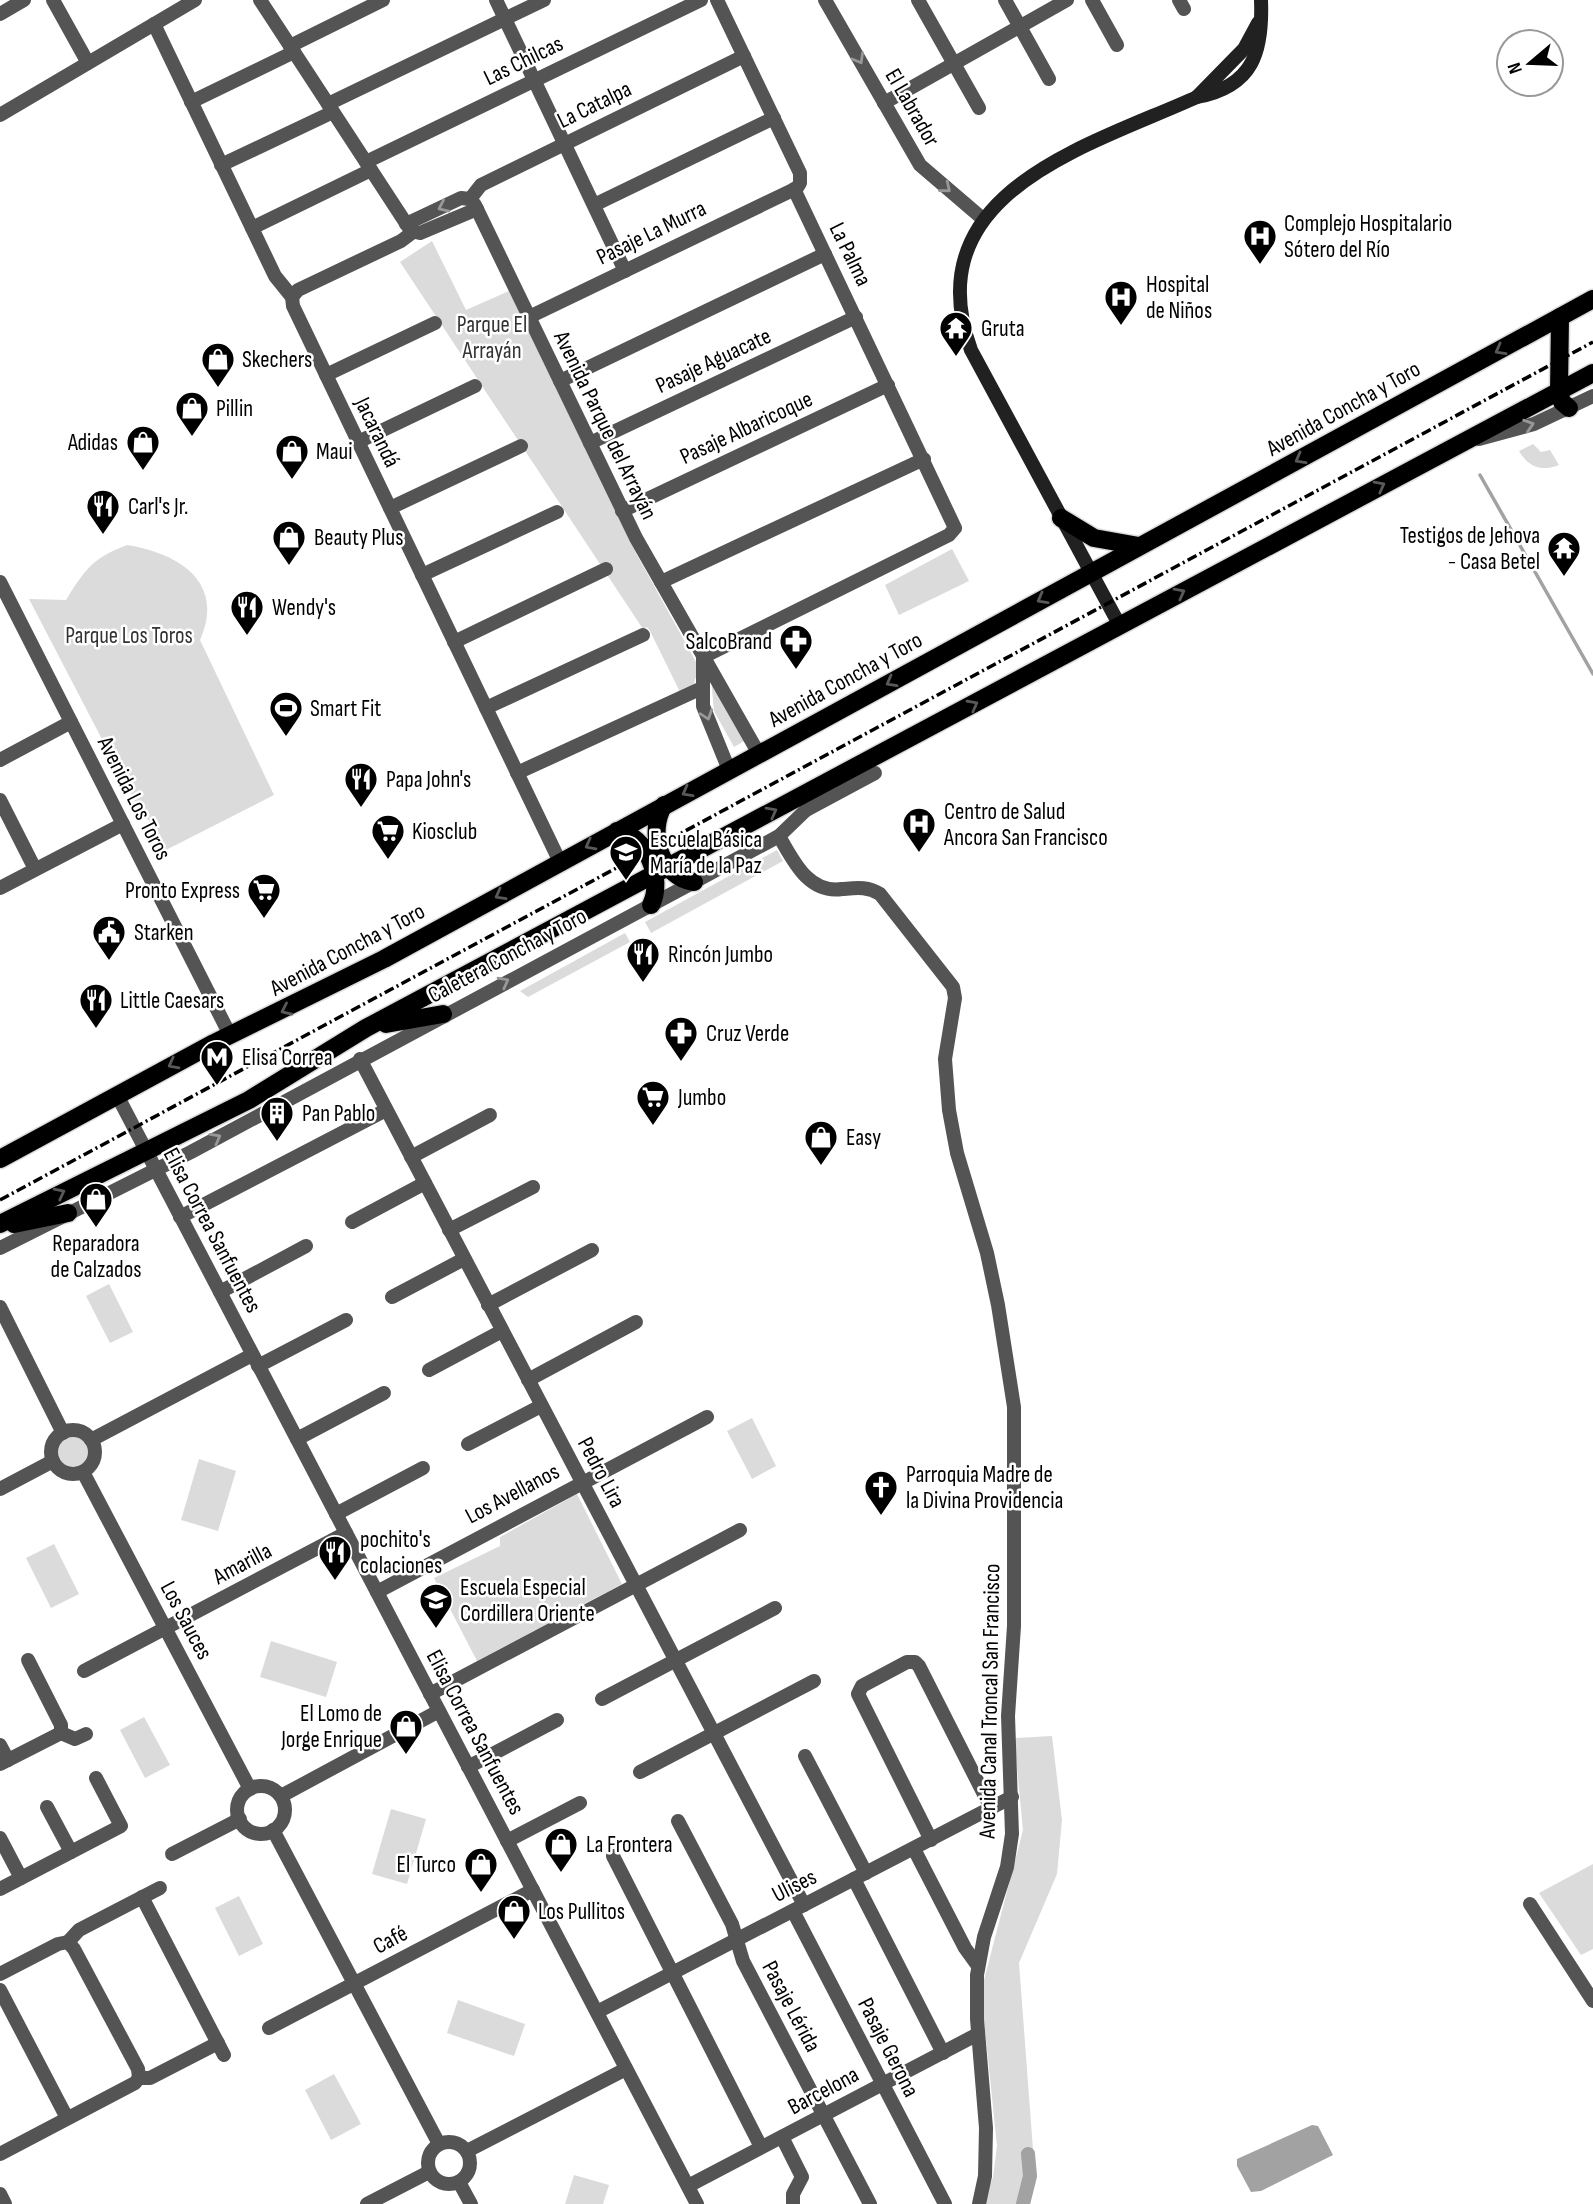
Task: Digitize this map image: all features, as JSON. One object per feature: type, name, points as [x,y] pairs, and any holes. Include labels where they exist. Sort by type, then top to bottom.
[{"type":"main road","points":[[1119,626],[977,363],[966,336],[961,307],[962,276],[970,246],[983,219],[1008,191],[1035,172],[1197,97],[1214,94],[1255,62],[1262,29],[1261,7]]},
{"type":"main road","name":"Avenida Concha y Toro","points":[[0,1160],[230,1035],[384,959],[1593,299]]},
{"type":"main road","points":[[1560,317],[1559,392],[1562,402],[1569,408]]},
{"type":"main road","points":[[0,1225],[249,1101],[366,1028],[662,871],[834,785],[905,741],[1593,373]]},
{"type":"main road","points":[[1062,518],[1094,538],[1139,546]]},
{"type":"main road","points":[[875,773],[905,741]]},
{"type":"main road","points":[[806,810],[834,785]]},
{"type":"main road","points":[[651,905],[662,871],[655,823],[664,805]]},
{"type":"main road","points":[[617,831],[638,841],[662,871],[694,882]]},
{"type":"main road","points":[[366,1028],[443,1014]]},
{"type":"main road","points":[[0,1225],[68,1213]]},
{"type":"street","points":[[0,14],[24,0]]},
{"type":"street","points":[[53,0],[88,63]]},
{"type":"street","points":[[0,115],[195,0]]},
{"type":"street","points":[[260,0],[409,228],[420,233],[473,204]]},
{"type":"street","points":[[191,103],[383,0]]},
{"type":"street","points":[[496,0],[625,271]]},
{"type":"street","points":[[221,165],[544,0]]},
{"type":"street","name":"Las Chilcas","points":[[252,228],[534,80],[701,0]]},
{"type":"street","name":"La Palma","points":[[703,657],[954,531],[954,521],[856,317],[821,256],[794,189],[800,183],[801,176],[716,0]]},
{"type":"street","name":"El Labrador","points":[[825,0],[920,165],[983,219]]},
{"type":"street","points":[[918,0],[979,108]]},
{"type":"street","points":[[1004,0],[1049,79]]},
{"type":"street","points":[[884,103],[1067,0]]},
{"type":"street","points":[[1092,0],[1117,45]]},
{"type":"street","name":"Jacarandá","points":[[154,24],[275,276],[292,297],[291,303],[560,862]]},
{"type":"street","name":"La Catalpa","points":[[473,204],[481,184],[744,56]]},
{"type":"street","points":[[594,205],[774,118]]},
{"type":"street","name":"Pasaje La Murra","points":[[529,317],[794,189]]},
{"type":"street","name":"Avenida Parque del Arrayán","points":[[473,204],[622,512],[759,754]]},
{"type":"street","points":[[292,297],[298,290],[401,241],[409,228]]},
{"type":"street","points":[[559,381],[821,256]]},
{"type":"street","name":"Pasaje Aguacate","points":[[590,443],[856,317]]},
{"type":"street","points":[[326,375],[435,323]]},
{"type":"street","name":"Pasaje Albaricoque","points":[[622,512],[888,384]]},
{"type":"street","points":[[358,442],[475,386]]},
{"type":"street","points":[[1451,448],[1534,424],[1593,396]]},
{"type":"street","points":[[390,509],[521,446]]},
{"type":"street","points":[[661,582],[924,459]]},
{"type":"street","points":[[422,575],[557,512]]},
{"type":"street","points":[[454,642],[606,569]]},
{"type":"street","name":"Avenida Los Toros","points":[[0,582],[230,1035]]},
{"type":"street","points":[[486,708],[643,635]]},
{"type":"street","points":[[703,657],[702,688],[705,713],[729,770]]},
{"type":"street","points":[[517,773],[702,688]]},
{"type":"street","points":[[0,760],[71,723]]},
{"type":"street","points":[[834,785],[875,773]]},
{"type":"street","points":[[0,800],[36,869]]},
{"type":"street","name":"Caletera Concha y Toro","points":[[0,1248],[156,1170],[694,882],[779,835],[806,810]]},
{"type":"street","points":[[0,888],[123,824]]},
{"type":"street","name":"Avenida Canal Troncal San Francisco","points":[[779,835],[801,871],[812,883],[827,890],[861,887],[880,894],[951,982],[955,992],[945,1059],[949,1110],[957,1153],[987,1253],[1014,1407],[1014,1626],[1008,1716],[1012,1834],[1007,1867],[978,1966],[978,2034],[986,2128],[985,2176],[979,2204]]},
{"type":"street","name":"Pedro Lira","points":[[360,1059],[713,1734],[798,1908]]},
{"type":"street","name":"Elisa Correa Sanfuentes","points":[[117,1095],[697,2204]]},
{"type":"street","points":[[180,1217],[386,1110]]},
{"type":"street","points":[[411,1157],[490,1115]]},
{"type":"street","points":[[352,1222],[425,1183]]},
{"type":"street","points":[[449,1230],[533,1187]]},
{"type":"street","points":[[219,1293],[306,1246]]},
{"type":"street","points":[[488,1305],[592,1250]]},
{"type":"street","points":[[392,1297],[464,1259]]},
{"type":"street","points":[[0,1307],[63,1433]]},
{"type":"street","points":[[91,1440],[255,1360],[346,1320]]},
{"type":"street","points":[[528,1380],[636,1322]]},
{"type":"street","points":[[429,1370],[502,1331]]},
{"type":"street","points":[[296,1439],[384,1393]]},
{"type":"street","points":[[468,1444],[541,1406]]},
{"type":"street","name":"Los Avellanos","points":[[377,1592],[707,1417]]},
{"type":"street","points":[[75,1430],[91,1440],[94,1458],[83,1472],[63,1472],[53,1461],[54,1442],[63,1433],[75,1430]]},
{"type":"street","points":[[0,1489],[53,1461]]},
{"type":"street","points":[[336,1514],[423,1468]]},
{"type":"street","name":"Los Sauces","points":[[83,1472],[250,1788]]},
{"type":"street","points":[[430,1693],[740,1530]]},
{"type":"street","name":"Amarilla","points":[[84,1671],[346,1533]]},
{"type":"street","points":[[602,1699],[775,1608]]},
{"type":"street","points":[[28,1660],[62,1728],[61,1733]]},
{"type":"street","points":[[931,1840],[858,1691],[907,1662],[918,1663],[991,1808]]},
{"type":"street","points":[[640,1772],[814,1681]]},
{"type":"street","points":[[281,1796],[439,1712]]},
{"type":"street","points":[[468,1767],[556,1720]]},
{"type":"street","points":[[61,1733],[75,1739],[86,1734]]},
{"type":"street","points":[[0,1745],[4,1762],[61,1733]]},
{"type":"street","points":[[805,1756],[943,2053]]},
{"type":"street","points":[[0,1889],[121,1826],[96,1778]]},
{"type":"street","points":[[269,1787],[281,1796],[285,1810],[283,1821],[273,1830],[261,1834],[250,1831],[240,1819],[238,1803],[250,1788],[269,1787]]},
{"type":"street","name":"Ulises","points":[[597,2012],[1012,1797]]},
{"type":"street","points":[[507,1841],[580,1803]]},
{"type":"street","points":[[47,1807],[71,1852]]},
{"type":"street","points":[[172,1854],[240,1819]]},
{"type":"street","name":"Pasaje Lérida","points":[[678,1821],[732,1924],[743,1961],[870,2204]]},
{"type":"street","points":[[273,1830],[439,2144]]},
{"type":"street","points":[[0,1838],[21,1878]]},
{"type":"street","points":[[914,1849],[965,1948],[978,1966]]},
{"type":"street","points":[[613,1856],[761,2147]]},
{"type":"street","points":[[0,1975],[58,1944],[68,1942],[79,1930],[160,1888]]},
{"type":"street","name":"Café","points":[[269,2028],[533,1890]]},
{"type":"street","points":[[139,2078],[150,2078],[221,2049],[142,1897]]},
{"type":"street","points":[[1530,1904],[1593,2001]]},
{"type":"street","name":"Pasaje Gerona","points":[[798,1908],[883,2084],[945,2204]]},
{"type":"street","points":[[0,2154],[135,2083],[139,2078],[138,2069],[68,1942]]},
{"type":"street","points":[[0,1990],[67,2118]]},
{"type":"street","name":"Barcelona","points":[[688,2186],[978,2034]]},
{"type":"street","points":[[467,2151],[626,2069]]},
{"type":"street","points":[[782,2137],[802,2177],[793,2194],[793,2204]]},
{"type":"street","points":[[451,2141],[467,2151],[470,2167],[459,2182],[443,2184],[429,2172],[428,2158],[439,2144],[451,2141]]},
{"type":"street","points":[[368,2204],[429,2172]]},
{"type":"street","points":[[459,2182],[471,2204]]},
{"type":"street","points":[[0,2194],[5,2204]]},
{"type":"green space","name":"Parque El Arrayán","points":[[432,241],[466,310],[509,291],[636,553],[701,671],[694,686],[680,692],[650,631],[647,627],[643,629],[400,262]]},
{"type":"green space","points":[[1533,444],[1541,452],[1550,450],[1559,465],[1541,468],[1527,461],[1519,451]]},
{"type":"green space","name":"Parque Los Toros","points":[[127,545],[146,549],[179,563],[192,573],[202,586],[207,601],[206,619],[200,640],[274,795],[160,853],[151,834],[157,826],[142,816],[29,599],[66,600],[91,566]]},
{"type":"green space","points":[[952,549],[969,581],[899,615],[885,585]]},
{"type":"green space","points":[[711,678],[746,740],[734,747],[714,711]]},
{"type":"green space","points":[[777,850],[783,861],[651,933],[645,922]]},
{"type":"green space","points":[[625,933],[630,942],[528,997],[520,991]]},
{"type":"green space","points":[[109,1284],[133,1332],[110,1343],[86,1296]]},
{"type":"green space","points":[[752,1418],[776,1466],[752,1479],[727,1431]]},
{"type":"green space","points":[[73,1433],[86,1439],[92,1452],[86,1465],[73,1471],[60,1465],[54,1452],[60,1439]]},
{"type":"green space","points":[[199,1459],[236,1471],[218,1531],[181,1520]]},
{"type":"green space","points":[[577,1494],[622,1584],[477,1661],[434,1578],[500,1546],[500,1537]]},
{"type":"green space","points":[[54,1544],[79,1594],[51,1608],[26,1558]]},
{"type":"green space","points":[[271,1641],[337,1662],[326,1697],[260,1677]]},
{"type":"green space","points":[[144,1717],[170,1765],[145,1778],[120,1730]]},
{"type":"green space","points":[[1052,1736],[1062,1820],[1057,1874],[1019,1963],[1035,2176],[1029,2204],[983,2204],[993,2177],[997,2146],[983,2010],[984,1980],[1023,1830],[1014,1738]]},
{"type":"green space","points":[[391,1809],[426,1819],[407,1884],[372,1874]]},
{"type":"green space","points":[[1593,1864],[1593,1949],[1581,1955],[1539,1893]]},
{"type":"green space","points":[[239,1896],[263,1944],[239,1956],[215,1908]]},
{"type":"green space","points":[[458,2000],[525,2024],[514,2056],[447,2033]]},
{"type":"green space","points":[[334,2074],[361,2124],[331,2140],[305,2090]]},
{"type":"green space","points":[[574,2175],[609,2185],[603,2204],[565,2204]]},
{"type":"shaded area","points":[[1312,2125],[1318,2126],[1333,2155],[1261,2191],[1251,2192],[1237,2166],[1237,2159]]},
{"type":"waterway","points":[[1480,475],[1593,674]]},
{"type":"waterway","points":[[1023,2204],[1030,2176],[1028,2154]]},
{"type":"railway","points":[[0,1200],[1593,342]]},
{"type":"place","name":"Complejo Hospitalario Sótero del Río","points":[[1260,266]]},
{"type":"place","name":"Hospital de Niños","points":[[1121,327]]},
{"type":"place","name":"Gruta","points":[[956,358]]},
{"type":"place","name":"Skechers","points":[[218,389]]},
{"type":"place","name":"Pillin","points":[[192,438]]},
{"type":"place","name":"Adidas","points":[[143,472]]},
{"type":"place","name":"Maui","points":[[292,481]]},
{"type":"place","name":"Carl's Jr.","points":[[103,536]]},
{"type":"place","name":"Beauty Plus","points":[[289,567]]},
{"type":"place","name":"Testigos de Jehova - Casa Betel","points":[[1564,578]]},
{"type":"place","name":"Wendy's","points":[[247,637]]},
{"type":"place","name":"SalcoBrand","points":[[796,671]]},
{"type":"place","name":"Smart Fit","points":[[286,738]]},
{"type":"place","name":"Papa John's","points":[[361,809]]},
{"type":"place","name":"Centro de Salud Ancora San Francisco","points":[[919,854]]},
{"type":"place","name":"Kiosclub","points":[[388,861]]},
{"type":"place","name":"Escuela Básica María de la Paz","points":[[626,882]]},
{"type":"place","name":"Pronto Express","points":[[264,920]]},
{"type":"place","name":"Starken","points":[[109,962]]},
{"type":"place","name":"Rincón Jumbo","points":[[643,984]]},
{"type":"place","name":"Little Caesars","points":[[96,1030]]},
{"type":"place","name":"Cruz Verde","points":[[681,1063]]},
{"type":"place","name":"Elisa Correa","points":[[217,1087]]},
{"type":"place","name":"Jumbo","points":[[653,1127]]},
{"type":"place","name":"Pan Pablo","points":[[277,1143]]},
{"type":"place","name":"Easy","points":[[821,1167]]},
{"type":"place","name":"Reparadora de Calzados","points":[[96,1229]]},
{"type":"place","name":"Parroquia Madre de la Divina Providencia","points":[[881,1517]]},
{"type":"place","name":"pochito's colaciones","points":[[335,1582]]},
{"type":"place","name":"Escuela Especial Cordillera Oriente","points":[[436,1630]]},
{"type":"place","name":"El Lomo de Jorge Enrique","points":[[406,1756]]},
{"type":"place","name":"La Frontera","points":[[561,1874]]},
{"type":"place","name":"El Turco","points":[[481,1894]]},
{"type":"place","name":"Los Pullitos","points":[[514,1941]]}]
